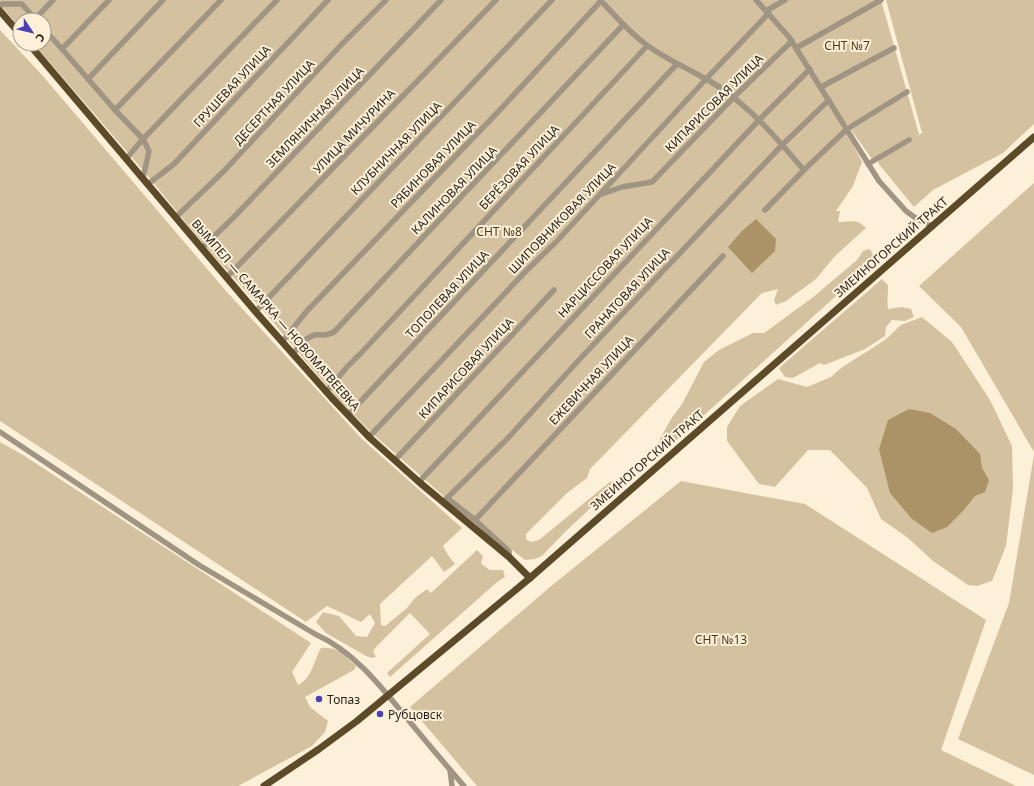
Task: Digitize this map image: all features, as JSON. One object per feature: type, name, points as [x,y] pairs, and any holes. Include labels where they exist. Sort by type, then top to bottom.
[{"type":"main road","points":[[1,5],[12,22]]},
{"type":"main road","name":"ВЫМПЕЛ — САМАРКА — НОВОМАТВЕЕВКА","points":[[35,52],[326,392],[369,437],[419,482],[445,500],[510,557],[530,578]]},
{"type":"main road","name":"ЗМЕИНОГОРСКИЙ ТРАКТ","points":[[264,786],[357,721],[530,578],[1034,137]]},
{"type":"street","points":[[42,12],[53,0]]},
{"type":"street","points":[[62,49],[109,0]]},
{"type":"street","points":[[88,79],[163,0]]},
{"type":"street","points":[[115,110],[221,0]]},
{"type":"street","points":[[126,159],[143,139],[277,0]]},
{"type":"street","name":"ГРУШЕВАЯ УЛИЦА","points":[[146,181],[174,164],[328,0]]},
{"type":"street","name":"ДЕСЕРТНАЯ УЛИЦА","points":[[176,217],[224,171],[340,46],[386,0]]},
{"type":"street","name":"ЗЕМЛЯНИЧНАЯ УЛИЦА","points":[[202,248],[240,212],[441,0]]},
{"type":"street","name":"УЛИЦА МИЧУРИНА","points":[[227,277],[496,0]]},
{"type":"street","name":"КЛУБНИЧНАЯ УЛИЦА","points":[[256,311],[552,0]]},
{"type":"street","points":[[756,0],[792,41],[879,181],[906,211],[917,219],[932,226]]},
{"type":"street","name":"ШИПОВНИКОВАЯ УЛИЦА","points":[[369,437],[526,271],[556,242],[768,12],[785,0]]},
{"type":"street","points":[[796,48],[881,0]]},
{"type":"street","points":[[600,1],[623,25],[647,46],[677,64],[706,78],[734,97],[760,120],[804,170]]},
{"type":"street","name":"РЯБИНОВАЯ УЛИЦА","points":[[282,342],[306,312],[485,125],[600,1]]},
{"type":"street","points":[[1,5],[21,2],[30,12]]},
{"type":"street","name":"КАЛИНОВАЯ УЛИЦА","points":[[293,354],[303,341],[315,335],[327,336],[334,332],[623,25]]},
{"type":"street","points":[[52,38],[115,110],[143,139],[149,151],[146,181]]},
{"type":"street","name":"КИПАРИСОВАЯ УЛИЦА","points":[[600,195],[622,187],[652,182],[734,97],[792,41]]},
{"type":"street","name":"БЕРЁЗОВАЯ УЛИЦА","points":[[326,392],[347,367],[647,46]]},
{"type":"street","points":[[821,87],[894,48]]},
{"type":"street","name":"ТОПОЛЕВАЯ УЛИЦА","points":[[348,415],[677,64]]},
{"type":"street","name":"НАРЦИССОВАЯ УЛИЦА","points":[[419,482],[760,120],[810,69]]},
{"type":"street","points":[[765,210],[847,129],[907,92]]},
{"type":"street","name":"ГРАНАТОВАЯ УЛИЦА","points":[[445,500],[508,438],[578,361],[782,145],[829,100]]},
{"type":"street","points":[[868,164],[910,140]]},
{"type":"street","name":"ЕЖЕВИЧНАЯ УЛИЦА","points":[[475,520],[723,256]]},
{"type":"street","name":"КИПАРИСОВАЯ УЛИЦА","points":[[395,460],[554,290]]},
{"type":"street","points":[[0,432],[199,565],[334,645],[356,661],[388,695],[464,786]]},
{"type":"street","points":[[445,500],[475,520],[509,551],[510,557]]},
{"type":"street","points":[[450,770],[452,786]]},
{"type":"green space","name":"СНТ №8","points":[[0,0],[881,0],[919,134],[915,137],[922,133],[886,0],[1034,0],[1034,124],[1003,153],[933,190],[914,207],[878,163],[879,160],[875,163],[831,102],[862,162],[853,186],[836,211],[840,211],[838,222],[857,222],[866,228],[835,256],[816,279],[786,301],[776,305],[774,300],[778,289],[762,293],[590,469],[587,478],[567,493],[526,534],[526,539],[531,542],[539,540],[611,481],[614,486],[542,556],[535,559],[525,560],[447,499],[373,434],[337,398],[261,308],[205,246],[147,175],[41,52],[52,52],[52,12],[12,12],[12,19],[0,5]]},
{"type":"green space","points":[[0,30],[12,43],[12,52],[21,52],[42,75],[226,291],[362,439],[462,528],[443,546],[455,564],[444,572],[432,556],[380,604],[381,625],[385,626],[427,589],[431,593],[477,550],[483,556],[481,564],[490,570],[503,570],[505,577],[496,583],[390,677],[387,673],[430,634],[410,613],[373,651],[376,657],[372,658],[366,656],[326,633],[316,622],[323,612],[339,616],[356,636],[367,637],[375,623],[370,614],[361,622],[327,606],[306,622],[0,421]]},
{"type":"green space","points":[[1034,183],[1034,452],[961,327],[919,286]]},
{"type":"green space","points":[[870,249],[873,255],[868,267],[672,444],[658,446],[660,439],[671,419],[682,404],[704,362],[719,350],[753,333],[764,333],[812,298],[857,260],[863,251]]},
{"type":"green space","points":[[882,279],[888,285],[888,309],[902,307],[911,309],[914,317],[905,321],[892,320],[886,327],[885,336],[865,349],[824,365],[820,363],[793,378],[785,377],[779,368]]},
{"type":"green space","points":[[922,317],[952,342],[990,400],[1012,446],[1013,489],[1006,546],[992,581],[977,586],[968,585],[933,561],[908,538],[881,519],[867,488],[830,450],[808,450],[775,487],[759,484],[727,441],[727,427],[740,406],[778,379],[807,387],[831,377],[841,368],[885,340],[901,325]]},
{"type":"green space","points":[[0,442],[23,455],[311,643],[292,672],[298,685],[307,678],[321,648],[332,648],[340,652],[356,666],[354,670],[305,697],[310,707],[328,721],[325,732],[312,746],[238,786],[0,786]]},
{"type":"green space","points":[[1034,455],[1034,775],[958,739],[1009,603]]},
{"type":"green space","name":"СНТ №13","points":[[681,481],[805,504],[986,620],[941,750],[1016,786],[477,786],[410,707],[550,587]]},
{"type":"shaded area","points":[[756,219],[776,239],[775,251],[752,273],[728,247],[742,231]]},
{"type":"shaded area","points":[[909,409],[930,413],[956,429],[980,454],[982,468],[989,480],[985,492],[975,496],[947,527],[932,533],[912,519],[890,493],[879,449],[888,420]]},
{"type":"place","name":"Топаз","points":[[319,699]]},
{"type":"place","name":"Рубцовск","points":[[380,714]]},
{"type":"park label","name":"СНТ №7","points":[[847,45]]}]
